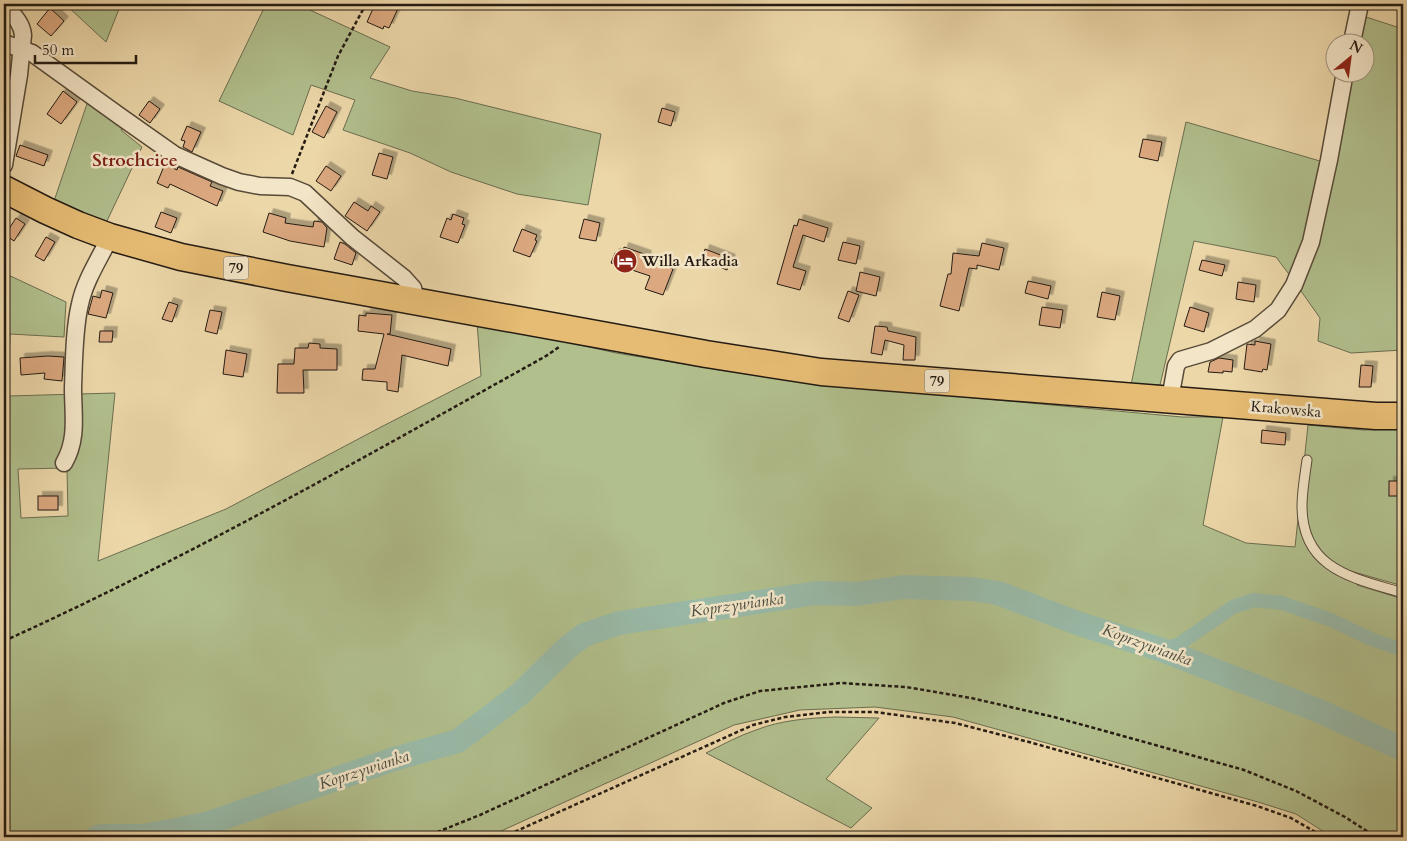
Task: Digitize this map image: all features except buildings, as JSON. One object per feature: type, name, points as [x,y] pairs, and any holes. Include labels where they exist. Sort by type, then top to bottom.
[{"type":"main road","name":"79","points":[[4,190],[45,210],[110,237],[181,257],[706,354],[820,372],[1170,399]]},
{"type":"main road","name":"Krakowska","points":[[1170,399],[1376,416],[1403,416]]},
{"type":"street","points":[[4,4],[23,29],[19,75],[4,165]]},
{"type":"street","points":[[1354,32],[1360,4]]},
{"type":"street","points":[[4,43],[32,54],[175,155],[239,182],[260,186],[295,188],[305,193],[352,237],[404,278],[413,288],[413,301]]},
{"type":"street","points":[[1170,399],[1176,366],[1180,360],[1210,351],[1255,329],[1278,310],[1294,285],[1311,242],[1343,82]]},
{"type":"street","points":[[64,463],[70,454],[73,442],[75,350],[80,303],[87,283],[110,237]]},
{"type":"lane","points":[[1307,460],[1302,505],[1303,516],[1309,541],[1318,555],[1329,565],[1346,575],[1403,593]]},
{"type":"path","points":[[286,187],[338,56],[366,4]]},
{"type":"path","points":[[4,641],[74,610],[282,502],[546,356],[582,331]]},
{"type":"path","points":[[425,837],[480,815],[724,703],[760,692],[841,683],[906,687],[971,698],[1054,718],[1244,770],[1296,791],[1345,817],[1376,837]]},
{"type":"path","points":[[503,837],[754,725],[785,717],[829,712],[875,712],[964,726],[1029,742],[1257,806],[1291,818],[1324,837]]},
{"type":"green space","points":[[65,4],[121,4],[106,42]]},
{"type":"green space","points":[[266,4],[297,4],[390,47],[370,78],[412,91],[455,98],[601,134],[588,205],[517,194],[451,172],[410,153],[343,130],[355,100],[311,85],[293,135],[219,101]]},
{"type":"green space","points":[[1363,16],[1403,29],[1403,350],[1351,353],[1318,341],[1320,318],[1301,291],[1314,251],[1349,82],[1374,82],[1374,32],[1360,32]]},
{"type":"green space","points":[[92,89],[129,117],[121,130],[142,147],[106,223],[53,204]]},
{"type":"green space","points":[[1186,122],[1320,161],[1304,235],[1291,277],[1276,257],[1194,241],[1160,385],[1131,385],[1169,199]]},
{"type":"green space","points":[[4,273],[66,302],[64,337],[10,334],[8,396],[115,393],[98,561],[226,509],[481,376],[477,322],[616,353],[801,382],[1182,417],[1223,417],[1203,525],[1246,543],[1295,547],[1308,425],[1363,430],[1403,429],[1403,586],[1347,570],[1357,585],[1403,599],[1403,837],[1332,837],[1296,814],[1258,802],[953,717],[875,707],[800,710],[734,725],[488,837],[4,837]],"holes":[[[67,468],[68,516],[21,518],[18,469]]]},
{"type":"green space","points":[[836,717],[879,718],[826,779],[872,808],[851,828],[706,753],[749,732],[775,724],[796,720]]},
{"type":"waterway","name":"Koprzywianka","points":[[97,837],[143,836],[206,824],[394,759],[458,741],[520,694],[567,648],[584,635],[619,623],[817,593],[857,594],[903,587],[972,589],[998,593],[1080,624],[1162,650],[1317,710],[1403,749]]},
{"type":"waterway","points":[[1162,650],[1179,644],[1233,607],[1254,600],[1282,603],[1331,620],[1371,639],[1403,650]]},
{"type":"place","name":"Willa Arkadia","points":[[625,261]]},
{"type":"district","name":"Strochcice","points":[[135,160]]}]
